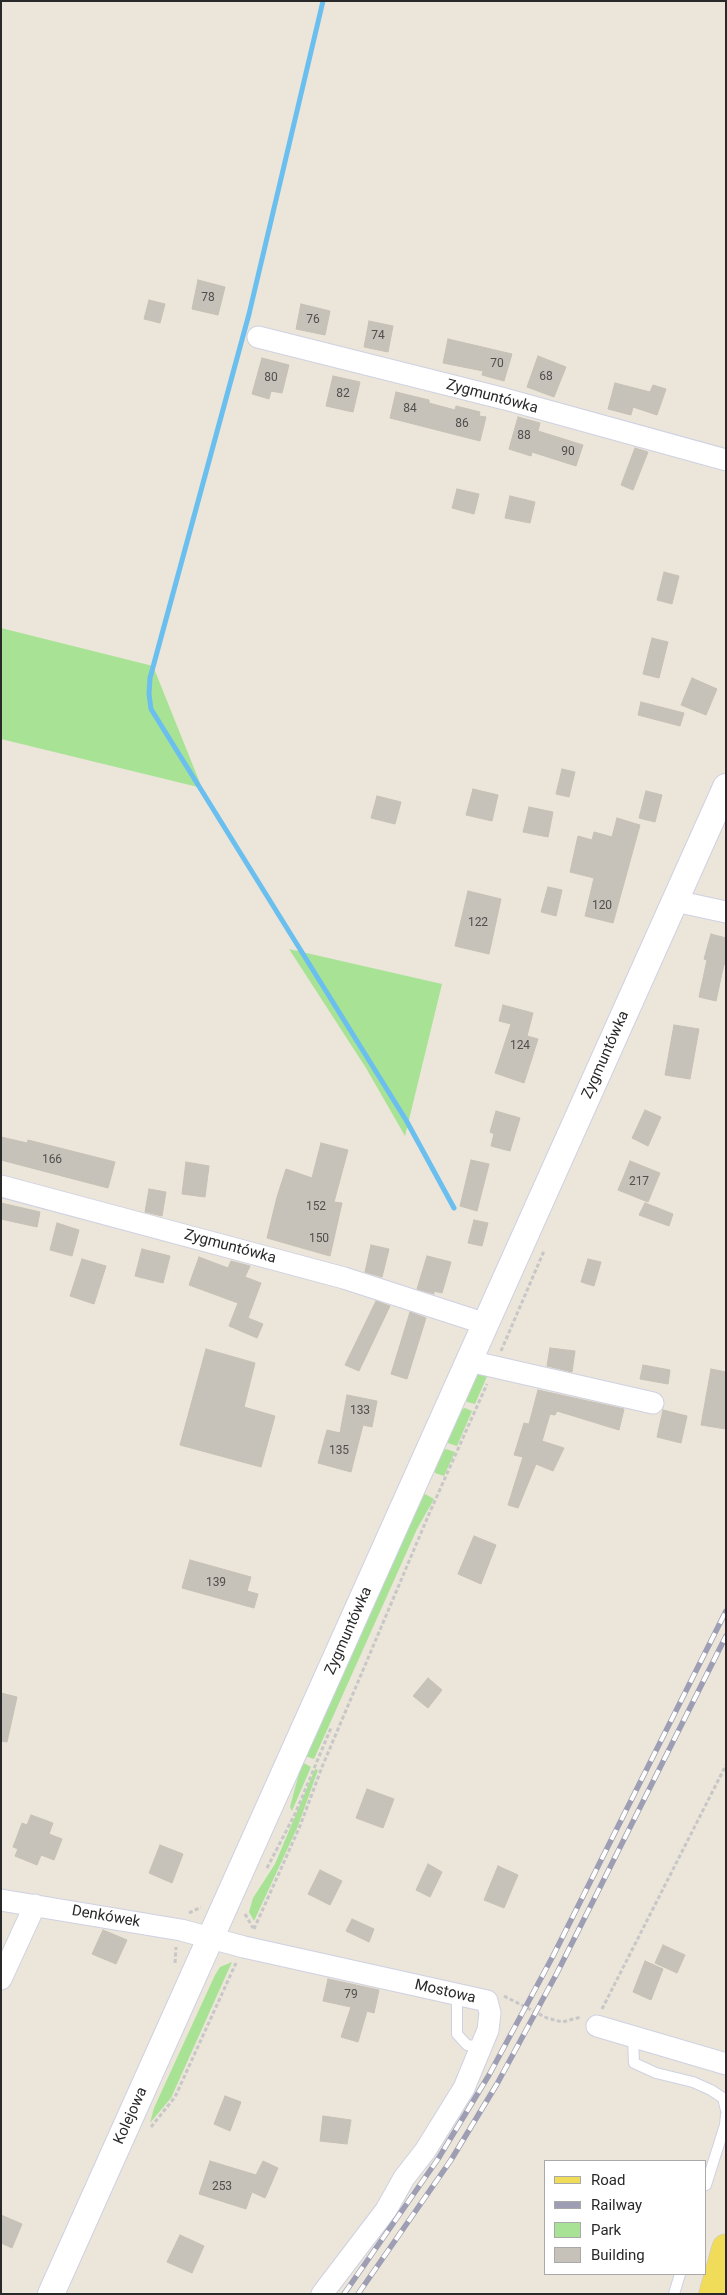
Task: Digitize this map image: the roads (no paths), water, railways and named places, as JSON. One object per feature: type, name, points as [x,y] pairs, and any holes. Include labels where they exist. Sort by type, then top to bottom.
[{"type":"main road","points":[[712,2294],[726,2248]]},
{"type":"street","name":"Zygmuntówka","points":[[258,337],[504,399],[726,460]]},
{"type":"street","name":"Zygmuntówka","points":[[210,1938],[675,901],[724,798]]},
{"type":"street","points":[[675,901],[726,912]]},
{"type":"street","name":"Zygmuntówka","points":[[1,1186],[344,1278],[486,1324]]},
{"type":"street","points":[[469,1361],[652,1403]]},
{"type":"street","name":"Denkówek","points":[[1,1900],[181,1930],[210,1938]]},
{"type":"street","points":[[1,1979],[35,1905]]},
{"type":"street","name":"Mostowa","points":[[210,1938],[487,2001],[490,2013],[484,2042]]},
{"type":"street","name":"Kolejowa","points":[[51,2294],[210,1938]]},
{"type":"street","points":[[598,2026],[726,2064]]},
{"type":"street","points":[[322,2294],[386,2210],[404,2178],[425,2150],[464,2088],[484,2042]]},
{"type":"lane","points":[[457,1994],[456,2027],[460,2040],[471,2046],[484,2042]]},
{"type":"lane","points":[[633,2037],[634,2063],[656,2073],[693,2082],[711,2090],[723,2098],[726,2110]]},
{"type":"lane","points":[[707,2182],[725,2125],[726,2115]]},
{"type":"lane","points":[[674,2294],[680,2275]]},
{"type":"waterway","points":[[323,1],[249,314],[150,678],[149,694],[151,709],[406,1120],[454,1208]]},
{"type":"railway","points":[[344,2294],[438,2159],[489,2075],[553,1956],[726,1611]]},
{"type":"railway","points":[[358,2294],[451,2160],[497,2084],[557,1973],[726,1636]]}]
